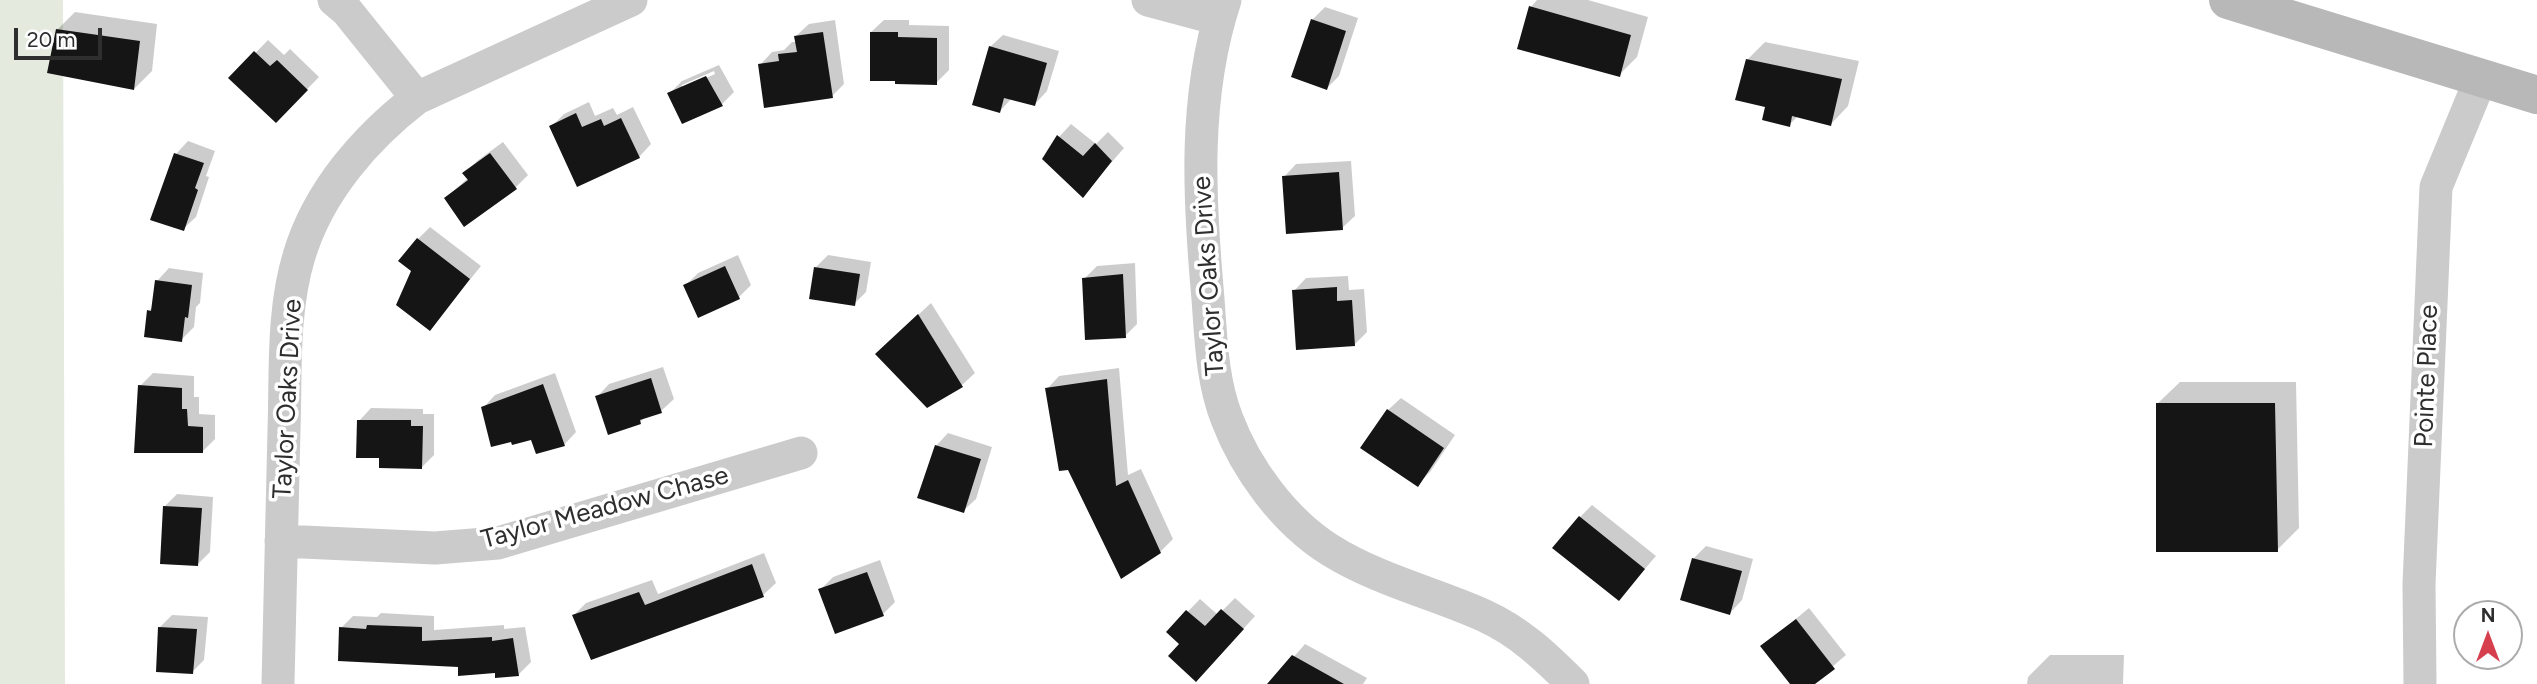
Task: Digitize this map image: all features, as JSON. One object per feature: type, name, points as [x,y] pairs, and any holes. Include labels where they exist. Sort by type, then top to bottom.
[{"type":"street","points":[[334,0],[348,11],[417,98]]},
{"type":"street","name":"Taylor Oaks Drive","points":[[278,684],[287,320],[299,257],[316,214],[340,175],[387,121],[417,98],[631,0]]},
{"type":"street","name":"Taylor Oaks Drive","points":[[1148,0],[1222,9],[1202,111],[1200,204],[1214,373],[1225,416],[1241,453],[1280,508],[1328,549],[1367,570],[1487,617],[1539,649],[1573,684]]},
{"type":"street","points":[[2228,0],[2537,95]]},
{"type":"street","name":"Pointe Place","points":[[2420,684],[2419,584],[2436,187],[2481,78]]},
{"type":"street","name":"Taylor Meadow Chase","points":[[281,541],[435,548],[498,543],[801,453]]},
{"type":"shaded area","points":[[0,0],[63,0],[65,684],[0,684]]},
{"type":"building","points":[[1529,6],[1631,35],[1620,77],[1517,49]]},
{"type":"building","points":[[1311,19],[1346,31],[1327,90],[1291,77]]},
{"type":"building","points":[[56,29],[140,41],[134,90],[47,73]]},
{"type":"building","points":[[823,32],[833,98],[764,108],[758,64],[779,61],[778,54],[797,52],[794,36]]},
{"type":"building","points":[[870,32],[898,32],[898,37],[937,38],[937,85],[870,81]]},
{"type":"building","points":[[989,46],[1047,63],[1035,106],[1004,98],[1000,113],[972,105]]},
{"type":"building","points":[[254,51],[270,66],[277,60],[308,90],[276,123],[228,78]]},
{"type":"building","points":[[1746,59],[1842,79],[1831,126],[1792,116],[1790,127],[1762,120],[1765,107],[1735,100]]},
{"type":"building","points":[[706,76],[723,106],[682,124],[667,93]]},
{"type":"building","points":[[576,113],[582,127],[601,119],[604,126],[621,118],[640,158],[577,187],[549,126]]},
{"type":"building","points":[[1057,135],[1083,156],[1095,143],[1112,161],[1083,198],[1042,159]]},
{"type":"building","points":[[174,153],[204,163],[184,231],[150,220]]},
{"type":"building","points":[[490,153],[517,189],[464,227],[444,198],[468,180],[462,173]]},
{"type":"building","points":[[1339,172],[1343,230],[1286,234],[1282,176]]},
{"type":"building","points":[[417,238],[470,279],[430,331],[396,305],[411,271],[398,261]]},
{"type":"building","points":[[725,266],[740,299],[698,318],[683,285]]},
{"type":"building","points":[[814,267],[860,274],[855,306],[809,299]]},
{"type":"building","points":[[1123,274],[1126,338],[1085,340],[1082,278]]},
{"type":"building","points":[[155,280],[192,285],[182,342],[144,337],[147,310],[151,311]]},
{"type":"building","points":[[1337,287],[1337,301],[1352,300],[1355,346],[1296,350],[1292,290]]},
{"type":"building","points":[[918,314],[963,387],[927,408],[875,354]]},
{"type":"building","points":[[651,378],[662,413],[640,420],[641,424],[608,435],[595,396]]},
{"type":"building","points":[[1107,379],[1116,486],[1128,480],[1161,553],[1121,579],[1068,470],[1059,471],[1045,388]]},
{"type":"building","points":[[543,384],[565,446],[536,454],[531,440],[491,447],[481,407]]},
{"type":"building","points":[[138,385],[182,388],[182,409],[187,409],[188,426],[203,427],[203,453],[134,453]]},
{"type":"building","points":[[2156,403],[2275,403],[2278,552],[2156,552]]},
{"type":"building","points":[[1387,409],[1444,448],[1418,487],[1360,448]]},
{"type":"building","points":[[357,420],[411,420],[411,426],[423,426],[422,469],[379,468],[379,458],[356,458]]},
{"type":"building","points":[[935,445],[981,459],[964,513],[917,498]]},
{"type":"building","points":[[163,506],[202,508],[198,566],[160,564]]},
{"type":"building","points":[[1579,516],[1645,569],[1619,601],[1552,548]]},
{"type":"building","points":[[1692,558],[1742,571],[1730,615],[1680,600]]},
{"type":"building","points":[[752,564],[764,597],[591,660],[572,615],[639,592],[645,605]]},
{"type":"building","points":[[867,572],[884,616],[835,634],[818,589]]},
{"type":"building","points":[[1221,609],[1244,629],[1196,682],[1168,656],[1179,644],[1166,632],[1186,610],[1205,626]]},
{"type":"building","points":[[1796,619],[1835,669],[1815,684],[1790,684],[1760,646]]},
{"type":"building","points":[[367,625],[422,627],[422,641],[492,637],[492,641],[513,638],[519,676],[495,678],[495,673],[458,676],[458,667],[338,661],[339,627],[366,629]]},
{"type":"building","points":[[158,627],[197,629],[193,674],[156,672]]},
{"type":"building","points":[[1292,655],[1344,684],[1267,684]]}]
